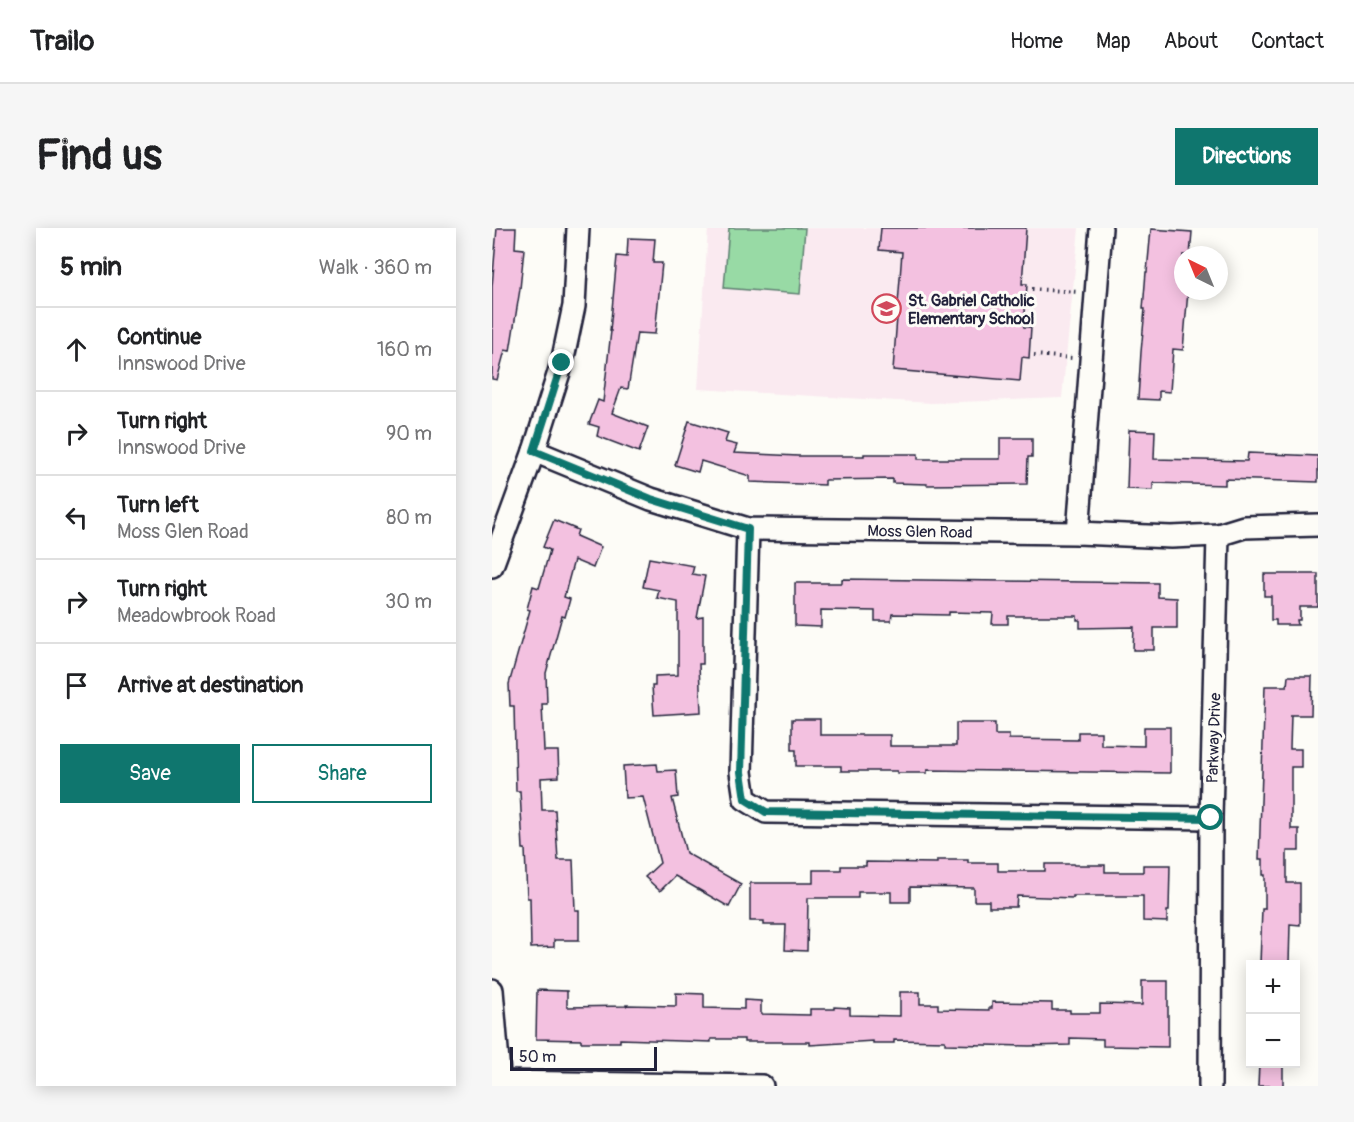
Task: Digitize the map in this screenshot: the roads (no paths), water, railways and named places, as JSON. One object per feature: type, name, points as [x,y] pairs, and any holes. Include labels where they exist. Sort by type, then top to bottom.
[{"type":"street","points":[[492,564],[534,451],[562,363],[574,306],[579,228]]},
{"type":"street","points":[[1078,533],[1101,228]]},
{"type":"street","name":"Moss Glen Road","points":[[534,451],[651,499],[748,529],[1078,533],[1171,537],[1218,535],[1244,527],[1318,525]]},
{"type":"street","points":[[748,529],[741,772],[745,799],[766,812],[1211,818]]},
{"type":"street","name":"Parkway Drive","points":[[1210,1086],[1211,818],[1218,535]]},
{"type":"street","points":[[492,990],[500,1084],[762,1086]]},
{"type":"place","name":"St. Gabriel Catholic Elementary School","points":[[887,309]]}]
